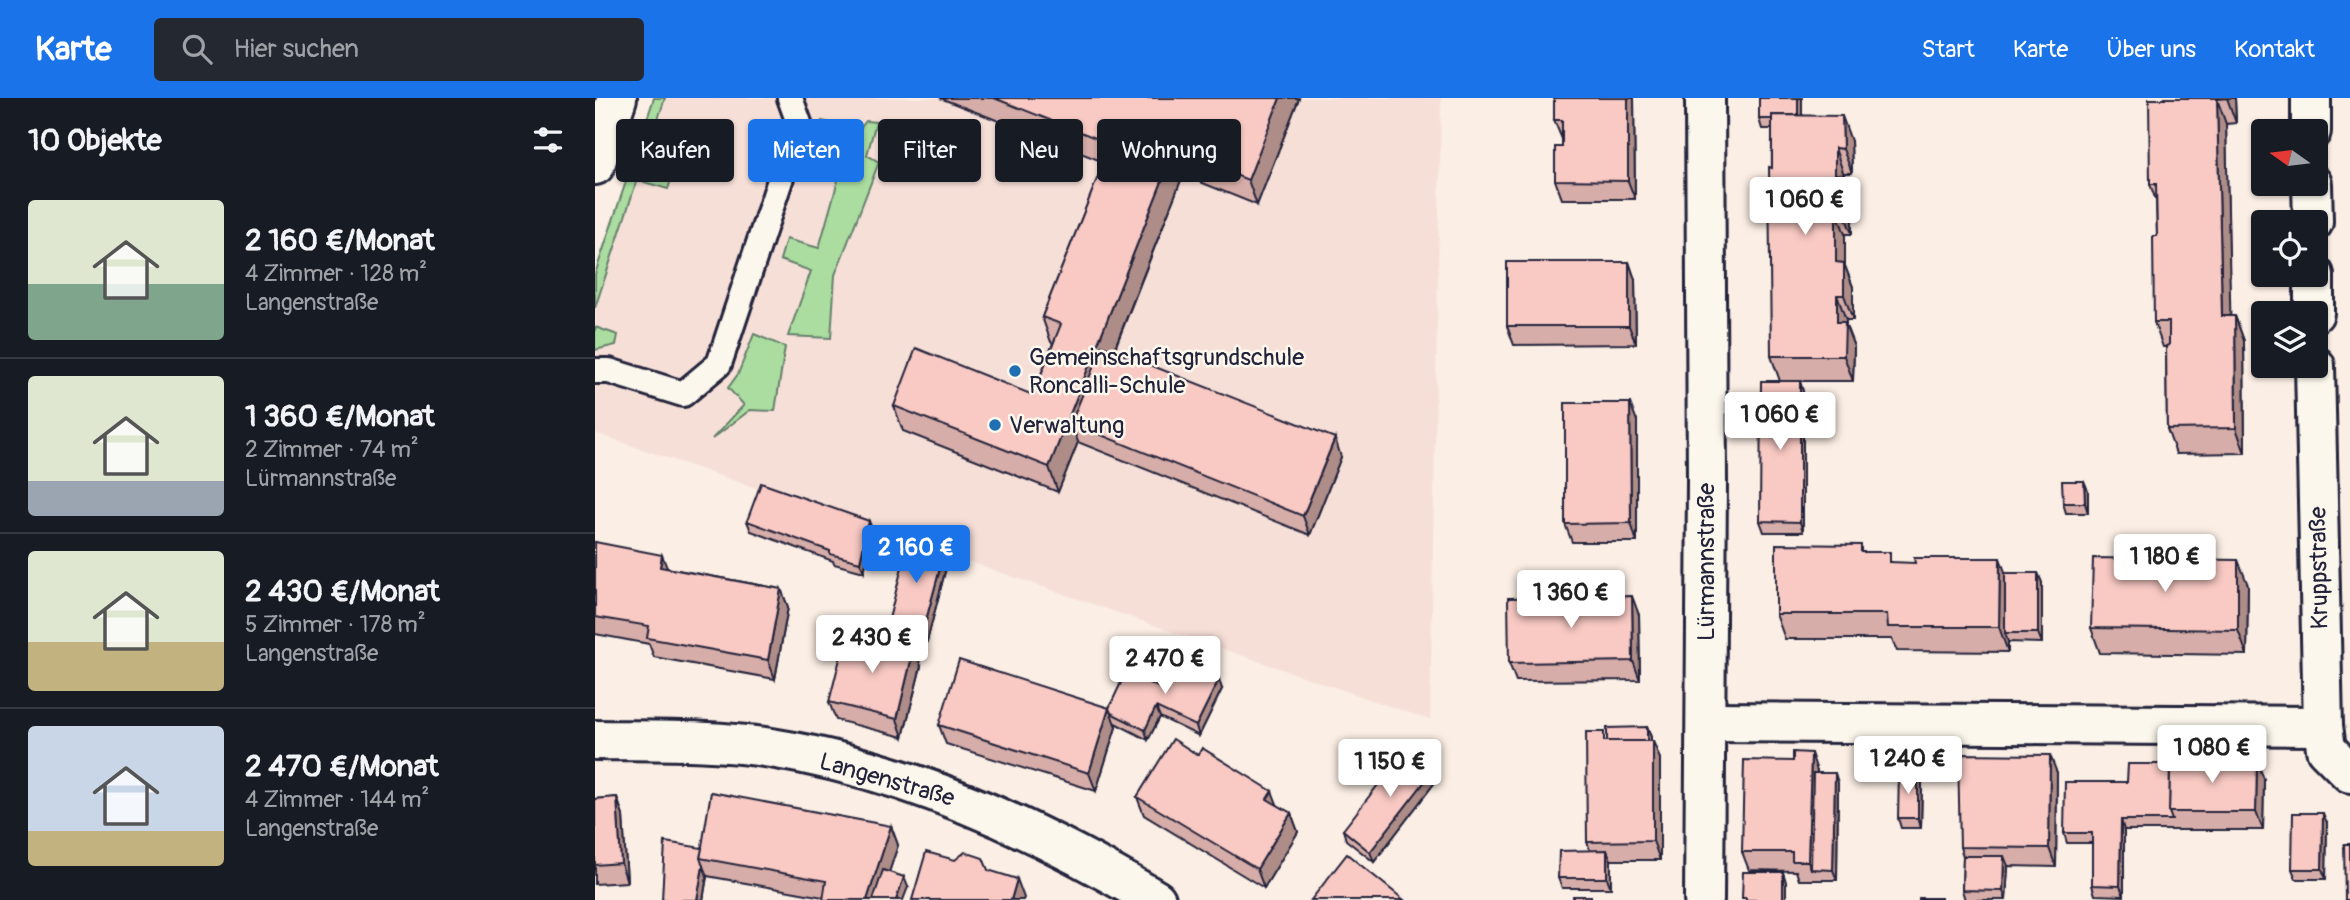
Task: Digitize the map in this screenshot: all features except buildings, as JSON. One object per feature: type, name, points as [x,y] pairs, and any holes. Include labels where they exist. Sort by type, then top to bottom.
[{"type":"street","points":[[595,165],[617,98]]},
{"type":"street","name":"Lürmannstraße","points":[[1704,900],[1705,98]]},
{"type":"street","points":[[2311,98],[2311,119]]},
{"type":"street","name":"Kruppstraße","points":[[2315,378],[2323,726],[2326,749],[2345,769]]},
{"type":"street","points":[[1706,722],[2323,726]]},
{"type":"street","name":"Langenstraße","points":[[595,740],[691,741],[771,748],[866,771],[950,796],[1018,825],[1097,864],[1156,900]]},
{"type":"lane","points":[[595,371],[609,371],[683,394],[719,364],[799,123],[790,98]]},
{"type":"shaded area","name":"Gemeinschaftsgrundschule Roncalli-Schule","points":[[665,98],[1441,98],[1430,720],[595,433],[595,308],[637,182],[734,182],[734,119],[658,119]]},
{"type":"green space","points":[[654,98],[665,98],[658,119],[647,119]]},
{"type":"green space","points":[[866,121],[876,122],[867,155],[878,161],[878,165],[835,275],[831,338],[788,336],[811,271],[780,260],[786,239],[819,248],[838,182],[864,182],[864,124]]},
{"type":"green space","points":[[626,182],[636,182],[595,308],[595,274]]},
{"type":"green space","points":[[644,182],[670,182],[668,189]]},
{"type":"green space","points":[[595,327],[618,335],[616,345],[595,350]]},
{"type":"green space","points":[[754,334],[785,347],[775,411],[750,410],[712,439],[744,405],[728,388],[738,374]]},
{"type":"place","name":"Gemeinschaftsgrundschule Roncalli-Schule","points":[[1015,371]]},
{"type":"place","name":"Verwaltung","points":[[995,425]]}]
